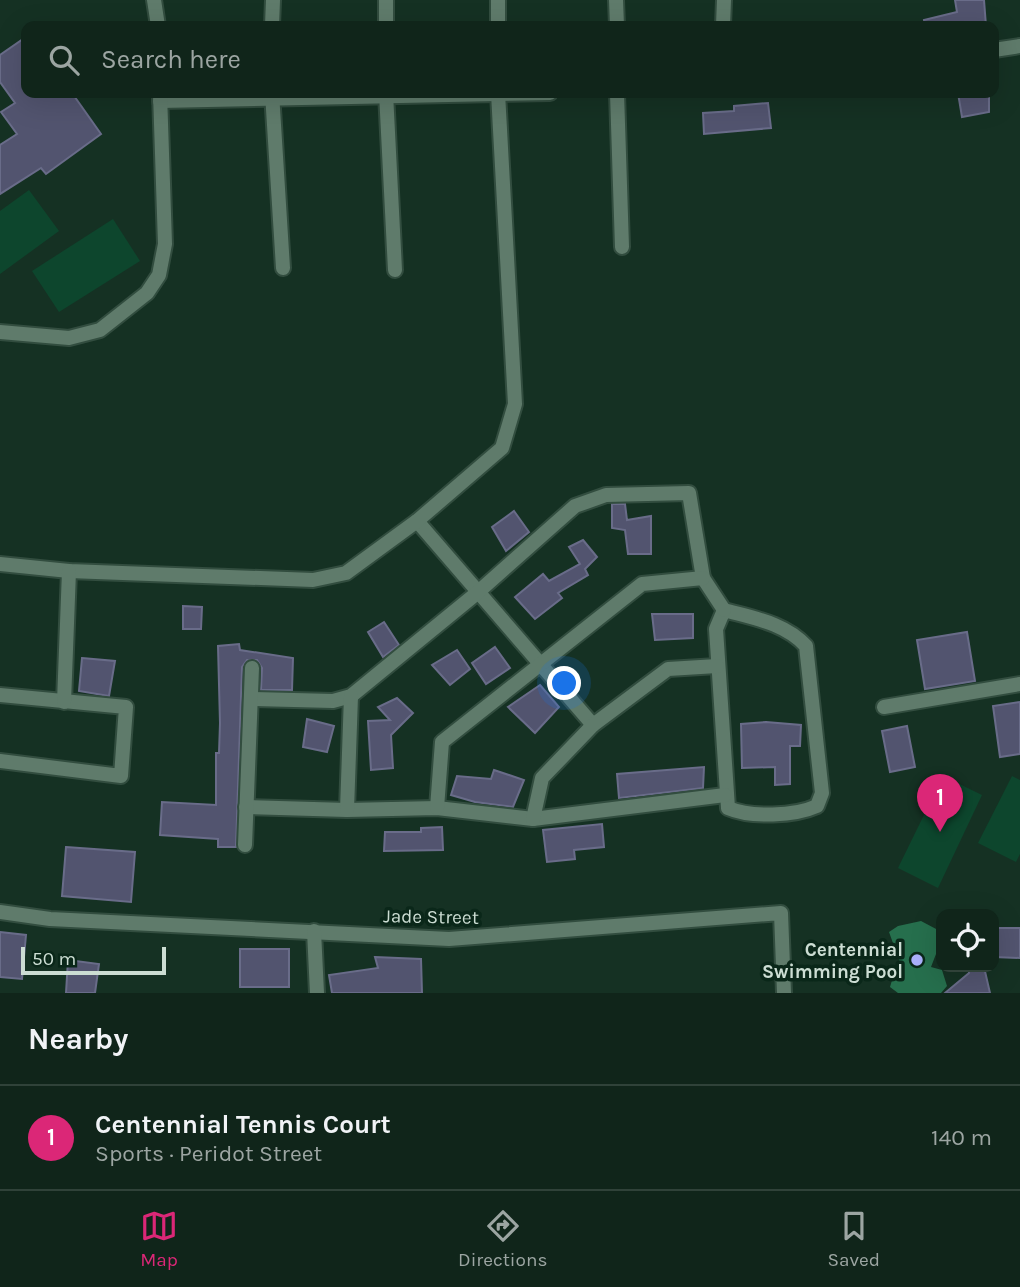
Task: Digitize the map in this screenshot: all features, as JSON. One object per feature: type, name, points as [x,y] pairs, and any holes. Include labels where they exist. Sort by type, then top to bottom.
[{"type":"street","points":[[154,0],[157,21]]},
{"type":"street","points":[[272,21],[273,0]]},
{"type":"street","points":[[386,0],[386,21]]},
{"type":"street","points":[[498,0],[498,21]]},
{"type":"street","points":[[617,0],[617,21]]},
{"type":"street","points":[[723,21],[724,0]]},
{"type":"street","points":[[999,49],[1020,46]]},
{"type":"street","points":[[0,332],[69,338],[100,330],[147,293],[159,275],[165,243],[160,98]]},
{"type":"street","points":[[272,98],[283,268]]},
{"type":"street","points":[[386,98],[395,270]]},
{"type":"street","points":[[0,564],[69,571],[313,580],[346,573],[417,521],[502,449],[515,404],[498,98]]},
{"type":"street","points":[[617,98],[622,247]]},
{"type":"street","points":[[251,699],[333,701],[351,696],[477,593],[575,506],[606,495],[689,493],[703,578],[724,610],[779,626],[795,634],[806,646],[822,793],[817,806],[805,811],[740,813],[728,808],[725,795],[716,629],[724,610]]},
{"type":"street","points":[[417,521],[593,726]]},
{"type":"street","points":[[64,702],[69,571]]},
{"type":"street","points":[[437,808],[442,742],[642,584],[703,578]]},
{"type":"street","points":[[533,819],[542,778],[593,726],[668,669],[718,666]]},
{"type":"street","points":[[245,845],[252,667]]},
{"type":"street","points":[[884,707],[1020,684]]},
{"type":"street","points":[[0,695],[126,707],[121,776],[0,761]]},
{"type":"street","points":[[347,810],[351,696]]},
{"type":"street","points":[[246,807],[347,810],[437,808],[533,819],[725,795]]},
{"type":"street","name":"Jade Street","points":[[0,912],[50,919],[449,939],[781,914],[784,993]]},
{"type":"street","points":[[314,931],[317,993]]},
{"type":"shaded area","points":[[29,190],[59,231],[0,274],[0,211]]},
{"type":"shaded area","points":[[113,219],[140,261],[59,312],[32,271]]},
{"type":"shaded area","points":[[943,776],[982,795],[938,888],[898,868]]},
{"type":"shaded area","points":[[1012,776],[1020,780],[1020,854],[1016,862],[978,843]]},
{"type":"shaded area","name":"Centennial Swimming Pool","points":[[921,921],[936,929],[936,954],[931,967],[936,968],[936,972],[943,972],[947,986],[941,993],[898,993],[890,987],[893,977],[902,968],[889,932],[898,926]]},
{"type":"building","points":[[955,0],[984,0],[986,21],[924,21],[924,20],[957,12]]},
{"type":"building","points":[[21,40],[21,98],[76,98],[101,134],[46,174],[41,168],[0,194],[0,145],[17,134],[1,112],[15,103],[0,82],[0,55]]},
{"type":"building","points":[[959,98],[989,98],[989,112],[962,117]]},
{"type":"building","points":[[768,103],[771,128],[704,134],[703,113],[734,111],[734,106]]},
{"type":"building","points":[[612,504],[625,504],[627,520],[651,516],[651,554],[628,554],[625,530],[612,528]]},
{"type":"building","points":[[514,511],[529,532],[506,551],[492,527]]},
{"type":"building","points":[[583,540],[597,557],[585,569],[588,575],[558,593],[562,598],[535,619],[515,597],[543,574],[549,581],[580,564],[569,547]]},
{"type":"building","points":[[183,606],[202,607],[201,629],[183,629]]},
{"type":"building","points":[[652,614],[693,614],[693,638],[655,640]]},
{"type":"building","points":[[384,622],[399,645],[383,657],[368,632]]},
{"type":"building","points":[[967,632],[975,681],[925,689],[917,640]]},
{"type":"building","points":[[239,644],[240,650],[293,658],[292,690],[261,690],[262,668],[257,660],[247,660],[242,667],[236,847],[218,847],[218,839],[160,835],[162,802],[216,805],[216,753],[219,753],[220,723],[218,646]]},
{"type":"building","points":[[495,647],[510,668],[486,684],[472,663]]},
{"type":"building","points":[[457,650],[470,669],[450,685],[432,665]]},
{"type":"building","points":[[82,658],[115,661],[109,696],[79,691]]},
{"type":"building","points":[[540,685],[559,707],[535,733],[508,707]]},
{"type":"building","points":[[397,698],[413,713],[391,735],[393,768],[371,770],[368,721],[390,720],[378,707]]},
{"type":"building","points":[[1020,702],[1020,754],[1000,757],[993,706]]},
{"type":"building","points":[[307,719],[334,726],[327,752],[303,747]]},
{"type":"building","points":[[766,722],[801,725],[800,746],[790,746],[790,784],[775,785],[775,767],[742,768],[741,724]]},
{"type":"building","points":[[907,726],[915,767],[890,772],[882,731]]},
{"type":"building","points":[[704,767],[703,788],[619,798],[617,774]]},
{"type":"building","points":[[494,770],[524,780],[513,807],[475,802],[451,795],[457,776],[491,779]]},
{"type":"building","points":[[602,824],[604,847],[574,850],[575,859],[547,862],[543,830]]},
{"type":"building","points":[[442,827],[443,850],[384,851],[385,832],[421,832],[421,828]]},
{"type":"building","points":[[66,847],[135,852],[131,902],[62,896]]},
{"type":"building","points":[[999,928],[1020,928],[1020,958],[999,957]]},
{"type":"building","points":[[0,932],[26,935],[22,979],[0,977]]},
{"type":"building","points":[[240,949],[289,949],[289,987],[240,987]]},
{"type":"building","points":[[375,957],[421,959],[422,993],[332,993],[329,975],[378,968]]},
{"type":"building","points":[[68,960],[99,964],[95,993],[66,993]]},
{"type":"building","points":[[985,972],[990,993],[945,993],[969,973]]},
{"type":"place","name":"Centennial Tennis Court","points":[[940,832]]},
{"type":"place","name":"Centennial Swimming Pool","points":[[917,960]]}]
